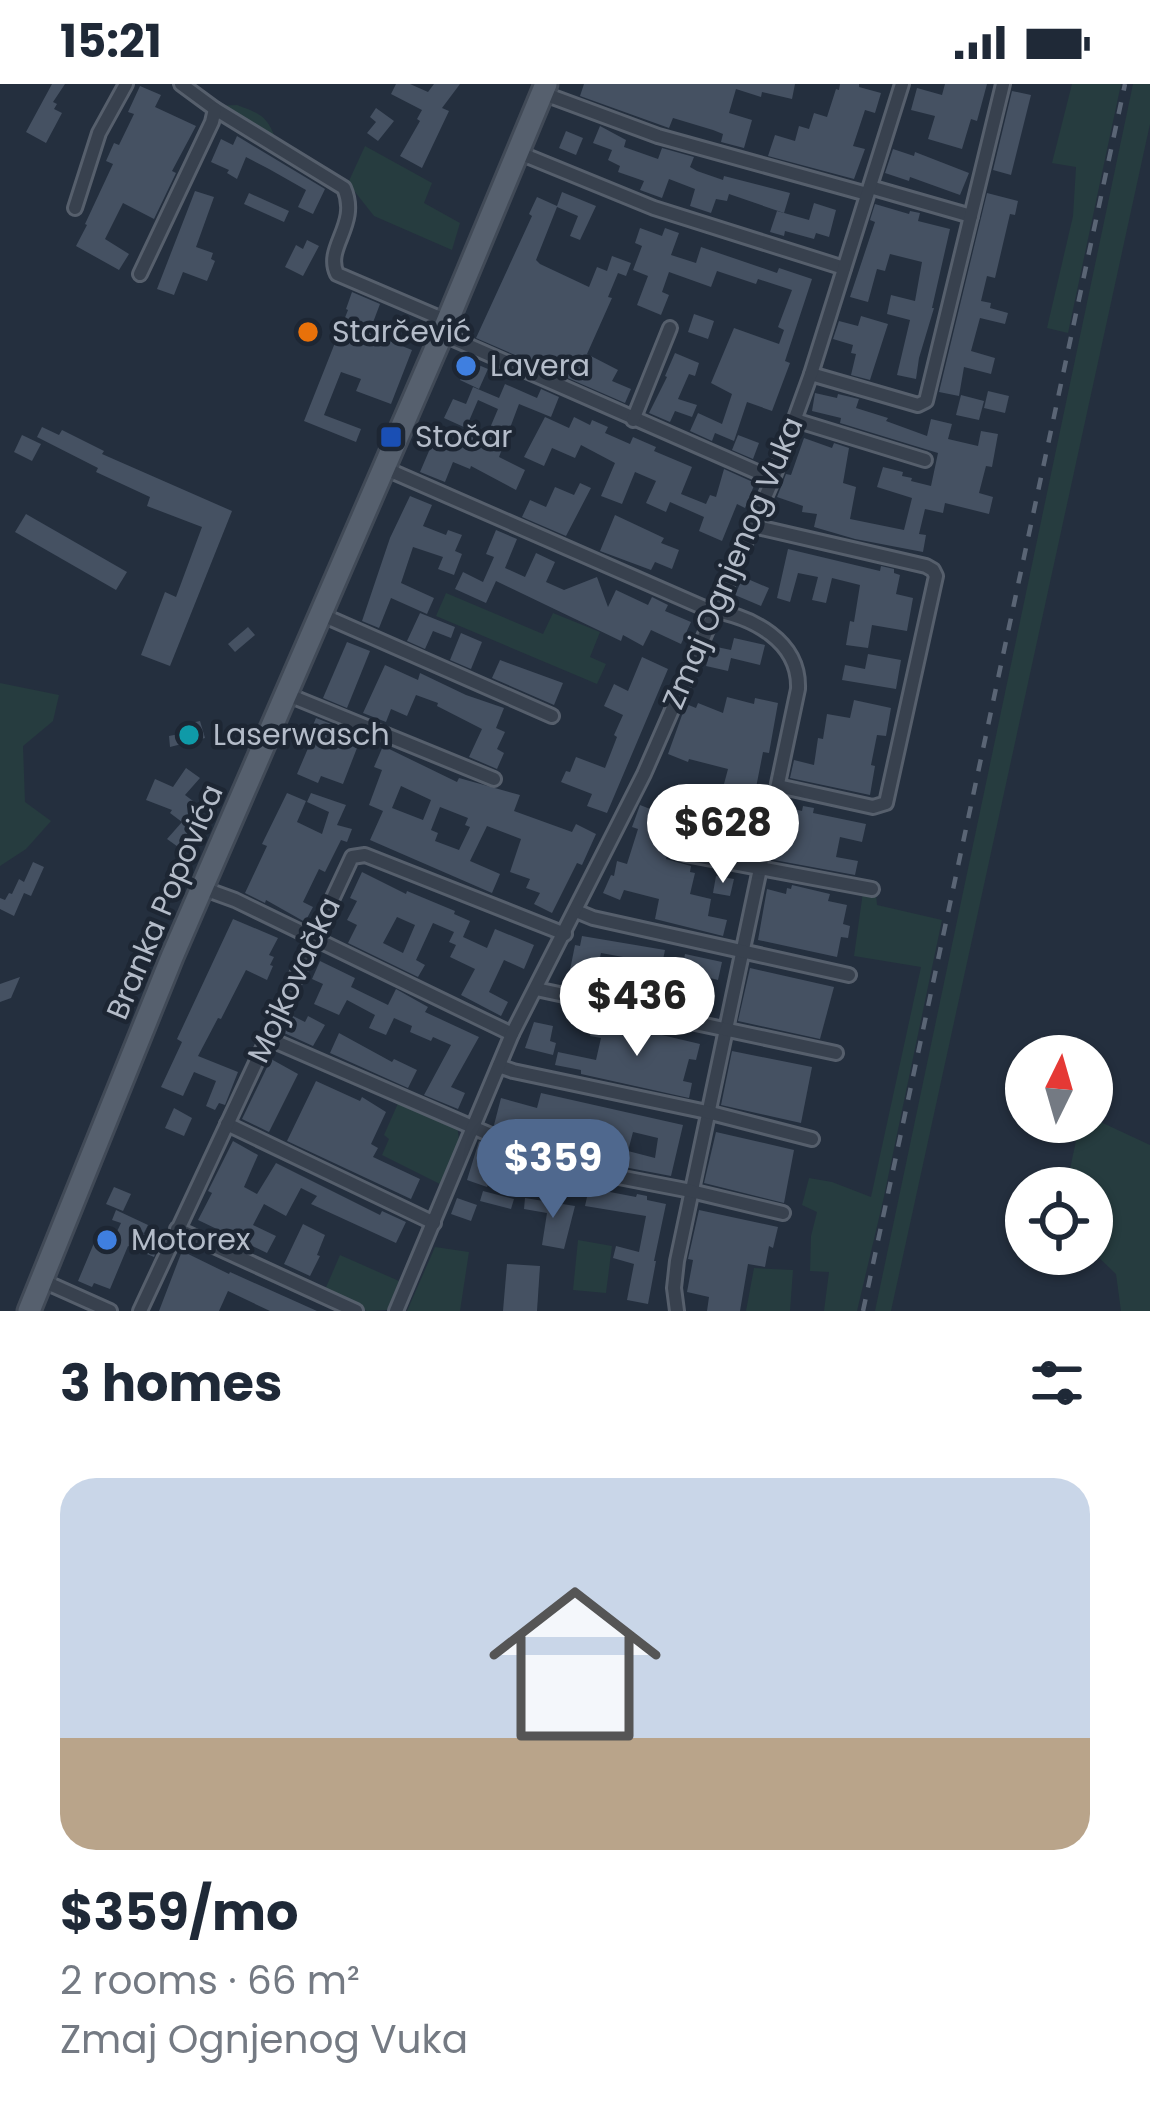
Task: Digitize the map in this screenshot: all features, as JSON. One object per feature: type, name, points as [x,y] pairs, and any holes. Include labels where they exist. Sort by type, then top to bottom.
[{"type":"main road","name":"Branka Popovića","points":[[29,1311],[202,888],[544,89]]},
{"type":"street","points":[[75,208],[99,133],[126,84]]},
{"type":"street","points":[[181,84],[205,91],[215,109],[344,188],[350,210],[333,261],[337,274],[633,420],[773,479]]},
{"type":"street","name":"Zmaj Ognjenog Vuka","points":[[396,1311],[512,1034],[644,774],[773,479],[902,84]]},
{"type":"street","points":[[811,374],[924,404],[1003,84]]},
{"type":"street","points":[[544,89],[658,136],[971,216]]},
{"type":"street","points":[[140,274],[215,109]]},
{"type":"street","points":[[517,152],[654,208],[844,268]]},
{"type":"street","points":[[633,420],[670,328]]},
{"type":"street","points":[[794,420],[925,460]]},
{"type":"street","points":[[384,468],[766,630],[794,661],[798,689],[674,1275],[677,1311]]},
{"type":"street","points":[[753,526],[926,566],[936,576],[886,803],[873,807],[778,786]]},
{"type":"street","points":[[320,614],[552,716]]},
{"type":"street","points":[[286,694],[494,779]]},
{"type":"street","name":"Mojkovačka","points":[[140,1311],[356,854],[565,934]]},
{"type":"street","points":[[685,854],[872,890]]},
{"type":"street","points":[[202,888],[512,1034]]},
{"type":"street","points":[[576,911],[849,975]]},
{"type":"street","points":[[536,989],[836,1053]]},
{"type":"street","points":[[267,1038],[520,1148],[541,1162],[783,1213]]},
{"type":"street","points":[[499,1066],[812,1139]]},
{"type":"street","points":[[227,1124],[434,1222]]},
{"type":"street","points":[[176,1229],[356,1311]]},
{"type":"street","points":[[43,1281],[110,1311]]},
{"type":"green space","points":[[1072,84],[1121,84],[1068,333],[1047,328],[1073,216],[1076,167],[1052,163]]},
{"type":"green space","points":[[1133,84],[1150,84],[1150,124],[891,1311],[875,1311]]},
{"type":"green space","points":[[237,105],[262,116],[276,139],[217,106]]},
{"type":"green space","points":[[365,146],[432,183],[424,203],[460,223],[452,250],[374,216],[348,183]]},
{"type":"green space","points":[[446,593],[543,634],[553,613],[600,632],[590,657],[606,664],[597,684],[436,616]]},
{"type":"green space","points":[[0,683],[59,695],[53,721],[23,746],[25,802],[51,821],[26,849],[0,866]]},
{"type":"green space","points":[[863,892],[876,895],[877,905],[942,920],[857,1311],[824,1311],[829,1272],[810,1271],[817,1212],[802,1205],[809,1178],[871,1197],[921,967],[854,956]]},
{"type":"green space","points":[[399,1101],[457,1125],[459,1140],[440,1184],[382,1155],[389,1139],[384,1135]]},
{"type":"green space","points":[[1113,1128],[1150,1145],[1150,1311],[1121,1311],[1113,1271],[1113,1167],[1070,1167],[1076,1143],[1113,1143]]},
{"type":"green space","points":[[578,1240],[612,1246],[606,1293],[573,1290]]},
{"type":"green space","points":[[435,1247],[469,1252],[460,1311],[407,1311]]},
{"type":"green space","points":[[340,1255],[399,1281],[387,1310],[367,1311],[324,1292]]},
{"type":"green space","points":[[754,1268],[793,1270],[790,1311],[746,1311]]},
{"type":"building","points":[[52,84],[65,84],[53,102],[57,104],[54,109],[62,113],[46,143],[26,132]]},
{"type":"building","points":[[396,84],[428,92],[434,84],[460,84],[442,108],[449,111],[422,168],[400,156],[422,110],[391,94]]},
{"type":"building","points":[[584,84],[795,84],[792,99],[736,89],[729,113],[752,120],[744,148],[721,142],[723,134],[713,130],[673,118],[669,128],[580,96]]},
{"type":"building","points":[[840,84],[859,84],[881,93],[875,113],[865,110],[853,146],[865,149],[854,179],[768,156],[775,135],[795,141],[799,126],[809,129],[814,113],[827,117]]},
{"type":"building","points":[[945,84],[987,84],[977,121],[971,119],[962,149],[928,139],[935,116],[911,110],[917,88],[942,95]]},
{"type":"building","points":[[140,86],[161,95],[155,107],[196,126],[154,219],[123,203],[105,239],[129,254],[119,270],[76,246],[113,164],[106,161],[134,114],[128,112]]},
{"type":"building","points":[[1012,91],[1031,95],[1011,175],[993,170]]},
{"type":"building","points":[[376,108],[394,121],[378,141],[367,133],[376,122],[370,117]]},
{"type":"building","points":[[600,126],[626,140],[624,147],[658,159],[662,148],[694,157],[690,167],[697,171],[790,193],[784,213],[729,194],[727,201],[716,199],[711,213],[690,206],[695,189],[669,179],[662,198],[640,190],[644,181],[618,172],[620,166],[608,160],[612,150],[593,143]]},
{"type":"building","points":[[566,131],[583,138],[576,155],[559,148]]},
{"type":"building","points":[[237,136],[325,189],[313,214],[298,207],[306,190],[246,157],[237,179],[211,162],[221,139],[233,145]]},
{"type":"building","points":[[893,149],[914,156],[915,152],[969,173],[960,195],[885,173]]},
{"type":"building","points":[[195,191],[214,197],[196,247],[213,253],[215,261],[207,281],[183,272],[174,295],[157,289]]},
{"type":"building","points":[[562,192],[596,206],[580,240],[570,236],[578,216],[557,207],[536,260],[589,287],[597,267],[607,271],[612,256],[631,263],[626,276],[618,273],[587,354],[618,370],[612,381],[631,389],[625,403],[476,338],[537,197],[557,206]]},
{"type":"building","points":[[249,193],[289,211],[284,222],[244,204]]},
{"type":"building","points":[[987,193],[1018,201],[1015,215],[1010,214],[995,278],[987,276],[981,301],[1008,313],[1005,324],[980,318],[971,351],[995,358],[991,374],[964,367],[959,396],[939,392]]},
{"type":"building","points":[[814,203],[836,210],[829,237],[770,232],[777,211],[809,220]]},
{"type":"building","points":[[875,204],[920,213],[918,221],[950,229],[916,379],[897,375],[910,320],[887,314],[891,295],[915,301],[922,262],[890,254],[885,271],[877,269],[868,302],[850,297],[875,222],[870,220]]},
{"type":"building","points":[[640,228],[662,236],[665,228],[679,233],[671,255],[696,263],[701,247],[777,273],[779,268],[812,279],[772,411],[747,402],[734,441],[715,433],[712,441],[690,431],[698,413],[722,424],[732,394],[711,383],[734,328],[779,344],[784,330],[778,327],[792,290],[717,271],[711,287],[669,272],[662,292],[669,295],[661,315],[637,305],[648,276],[633,270],[642,246],[635,243]]},
{"type":"building","points":[[307,240],[319,246],[303,276],[285,267],[296,245],[303,249]]},
{"type":"building","points":[[352,292],[380,304],[369,333],[412,350],[391,404],[356,391],[361,379],[341,372],[324,415],[361,429],[356,442],[304,421]]},
{"type":"building","points":[[694,314],[714,321],[708,339],[688,332]]},
{"type":"building","points":[[861,316],[888,324],[870,380],[851,375],[853,345],[833,339],[839,321],[858,326]]},
{"type":"building","points":[[675,353],[699,363],[678,399],[697,405],[692,417],[675,411],[670,422],[649,413]]},
{"type":"building","points":[[469,361],[488,369],[479,389],[460,380]]},
{"type":"building","points":[[505,384],[537,398],[541,389],[559,397],[551,417],[519,404],[499,457],[525,470],[516,490],[471,466],[453,462],[445,482],[420,472],[435,437],[459,446],[468,427],[487,435],[498,409],[478,400],[466,428],[444,418],[453,399],[466,404],[473,387],[499,398]]},
{"type":"building","points":[[988,391],[1009,396],[1005,413],[984,408]]},
{"type":"building","points":[[815,393],[859,399],[856,408],[927,436],[931,419],[952,424],[948,439],[978,446],[981,431],[998,434],[992,467],[986,466],[979,493],[993,497],[989,514],[945,503],[943,513],[925,509],[919,534],[926,535],[923,552],[814,527],[817,514],[802,512],[803,506],[777,497],[804,438],[832,448],[834,443],[849,448],[843,483],[856,487],[850,519],[904,530],[912,498],[877,487],[883,467],[931,486],[938,453],[812,411]]},
{"type":"building","points":[[961,395],[984,401],[979,420],[956,415]]},
{"type":"building","points":[[545,417],[569,428],[574,417],[590,425],[592,420],[608,427],[605,433],[630,444],[633,437],[656,447],[654,451],[692,467],[681,494],[706,504],[710,495],[716,497],[724,469],[755,483],[745,508],[737,504],[722,541],[699,531],[704,517],[670,502],[666,512],[646,503],[656,481],[635,472],[622,504],[601,496],[615,463],[581,445],[575,458],[552,448],[544,466],[524,457]]},
{"type":"building","points":[[42,427],[59,435],[62,430],[104,451],[102,454],[232,511],[170,666],[141,655],[165,592],[176,597],[202,527],[147,506],[150,497],[37,437]]},
{"type":"building","points":[[22,435],[41,444],[32,461],[14,452]]},
{"type":"building","points":[[738,435],[759,443],[753,459],[732,450]]},
{"type":"building","points":[[580,483],[591,488],[566,536],[522,517],[530,500],[546,507],[555,487],[574,495]]},
{"type":"building","points":[[410,496],[432,505],[423,526],[462,535],[455,551],[462,554],[454,575],[438,569],[443,557],[413,547],[401,583],[434,598],[427,614],[391,598],[379,628],[362,621],[390,538]]},
{"type":"building","points":[[26,514],[127,572],[116,590],[15,532]]},
{"type":"building","points":[[615,515],[679,550],[672,569],[655,562],[651,570],[600,551]]},
{"type":"building","points":[[496,530],[517,539],[505,568],[525,577],[536,553],[555,562],[546,582],[564,590],[597,577],[608,607],[616,590],[648,605],[652,597],[668,605],[665,611],[691,622],[681,644],[651,630],[643,646],[623,635],[621,641],[496,581],[486,603],[455,589],[463,572],[483,582],[494,557],[486,554]]},
{"type":"building","points":[[788,549],[880,571],[881,566],[894,569],[900,575],[896,594],[913,598],[907,631],[872,625],[868,648],[846,645],[860,585],[832,578],[826,603],[812,600],[818,577],[798,573],[790,602],[777,598]]},
{"type":"building","points":[[743,577],[769,588],[761,606],[735,595]]},
{"type":"building","points":[[420,613],[455,627],[451,638],[433,631],[425,649],[407,641]]},
{"type":"building","points":[[248,627],[255,635],[235,652],[228,644]]},
{"type":"building","points":[[461,633],[482,642],[471,669],[450,660]]},
{"type":"building","points":[[734,638],[765,645],[760,665],[731,658],[728,671],[706,666],[712,646],[731,650]]},
{"type":"building","points":[[347,642],[370,651],[347,708],[323,698]]},
{"type":"building","points":[[868,654],[901,660],[896,689],[842,680],[845,665],[865,669]]},
{"type":"building","points":[[642,657],[668,669],[607,813],[587,806],[592,794],[561,782],[576,757],[605,768],[623,715],[604,706],[614,684],[628,691]]},
{"type":"building","points":[[500,660],[563,683],[554,705],[492,678]]},
{"type":"building","points":[[385,665],[418,680],[420,673],[504,708],[496,728],[505,732],[497,749],[504,753],[497,769],[469,757],[482,729],[438,703],[416,695],[407,716],[391,709],[386,722],[363,713]]},
{"type":"building","points":[[727,697],[754,704],[755,698],[778,703],[743,854],[711,845],[718,809],[730,811],[736,786],[724,784],[728,769],[668,754],[686,704],[696,708],[698,703],[723,713]]},
{"type":"building","points":[[854,700],[891,708],[886,736],[877,735],[870,795],[790,778],[794,760],[814,765],[827,714],[850,718]]},
{"type":"building","points":[[316,718],[339,727],[335,739],[357,748],[343,784],[321,776],[318,783],[297,774]]},
{"type":"building","name":"Laserwasch","points":[[200,721],[205,738],[170,747],[169,736],[179,734],[178,726]]},
{"type":"building","points":[[383,746],[457,782],[459,778],[520,795],[514,811],[572,832],[576,824],[596,834],[552,913],[534,904],[540,893],[526,888],[530,879],[510,872],[521,839],[487,826],[470,861],[500,874],[492,893],[370,840],[383,811],[369,805],[382,770],[374,767]],"holes":[[[401,786],[431,800],[423,820],[392,808]],[[440,807],[468,818],[465,825],[470,827],[459,850],[435,841],[438,833],[431,830]]]},
{"type":"building","points":[[186,768],[200,778],[185,795],[197,804],[182,822],[172,810],[146,800],[155,779],[173,787]]},
{"type":"building","points":[[287,793],[306,801],[297,822],[322,834],[329,812],[307,802],[311,793],[346,805],[337,825],[352,829],[325,872],[319,869],[303,902],[313,907],[305,922],[245,893]]},
{"type":"building","points":[[640,805],[663,814],[658,829],[673,832],[666,859],[691,866],[690,872],[695,873],[690,894],[711,899],[708,916],[727,920],[723,936],[655,919],[659,899],[624,890],[620,900],[603,893],[617,861],[627,864]]},
{"type":"building","points":[[803,806],[814,808],[813,813],[866,824],[862,842],[840,837],[836,857],[858,861],[855,875],[774,860],[784,807],[802,811]]},
{"type":"building","points":[[182,822],[194,831],[181,849],[167,839]]},
{"type":"building","points":[[33,862],[44,867],[31,896],[24,893],[14,916],[0,909],[0,898],[12,894],[19,879],[24,882]]},
{"type":"building","points":[[362,872],[455,911],[470,921],[463,937],[487,948],[495,929],[534,945],[524,969],[504,960],[489,992],[508,1002],[501,1016],[461,995],[475,969],[450,957],[456,945],[449,942],[454,932],[433,923],[416,960],[425,965],[418,977],[348,943],[357,925],[347,920],[357,901],[350,898]],"holes":[[[397,917],[415,925],[403,953],[383,943]]]},
{"type":"building","points":[[716,876],[734,879],[730,896],[713,893]]},
{"type":"building","points":[[792,885],[830,894],[828,901],[847,905],[843,924],[850,926],[848,938],[841,937],[837,957],[758,940],[767,889],[786,894]]},
{"type":"building","points":[[233,919],[278,938],[269,955],[274,957],[267,980],[246,970],[198,1056],[238,1072],[225,1105],[219,1103],[215,1110],[206,1106],[216,1081],[194,1072],[183,1096],[161,1087],[182,1042],[177,1039]]},
{"type":"building","points":[[582,936],[665,950],[659,979],[679,983],[685,954],[722,962],[718,980],[710,978],[705,1000],[711,1001],[708,1015],[599,992],[602,978],[618,981],[623,957],[601,953],[595,981],[569,975],[575,945],[580,946]]},
{"type":"building","points":[[320,961],[355,978],[351,987],[388,1005],[396,989],[428,1007],[425,1012],[479,1037],[451,1087],[465,1093],[458,1109],[424,1095],[451,1045],[410,1032],[412,1026],[394,1018],[386,1035],[369,1028],[375,1015],[347,1000],[339,1015],[314,1004],[323,984],[312,979]]},
{"type":"building","points":[[750,968],[834,987],[820,1039],[738,1021]]},
{"type":"building","points":[[20,977],[11,998],[0,1002],[0,984]]},
{"type":"building","points":[[291,1015],[305,1022],[308,1016],[325,1025],[313,1046],[282,1032]]},
{"type":"building","points":[[594,1019],[700,1044],[696,1060],[689,1059],[683,1081],[692,1083],[689,1098],[555,1065],[558,1052],[596,1060],[601,1038],[590,1036]]},
{"type":"building","points":[[534,1022],[553,1026],[553,1055],[525,1048]]},
{"type":"building","points":[[339,1033],[417,1070],[408,1088],[330,1053]]},
{"type":"building","points":[[732,1051],[812,1067],[801,1123],[721,1105]]},
{"type":"building","points":[[271,1059],[298,1074],[269,1132],[242,1119]]},
{"type":"building","points":[[316,1081],[360,1101],[362,1097],[386,1112],[371,1144],[378,1148],[373,1157],[420,1179],[411,1199],[287,1141]]},
{"type":"building","points":[[541,1093],[683,1125],[671,1176],[545,1152],[529,1143],[531,1135],[494,1125],[501,1098],[537,1108]],"holes":[[[633,1132],[658,1138],[655,1158],[628,1151]]]},
{"type":"building","points":[[174,1108],[192,1118],[184,1136],[165,1128]]},
{"type":"building","points":[[716,1132],[794,1150],[784,1203],[704,1183]]},
{"type":"building","points":[[233,1141],[258,1155],[244,1187],[257,1194],[276,1163],[380,1215],[382,1211],[406,1222],[396,1243],[311,1204],[317,1196],[301,1188],[286,1216],[264,1204],[253,1225],[276,1236],[267,1253],[198,1220]]},
{"type":"building","points":[[479,1141],[497,1149],[495,1155],[510,1158],[507,1173],[494,1170],[487,1187],[467,1180]]},
{"type":"building","points":[[114,1187],[131,1194],[123,1211],[106,1204]]},
{"type":"building","points":[[589,1188],[647,1196],[647,1200],[666,1204],[648,1304],[627,1300],[634,1264],[613,1258],[616,1246],[639,1252],[646,1216],[585,1206]]},
{"type":"building","points":[[483,1191],[514,1199],[511,1209],[480,1201]]},
{"type":"building","points":[[457,1198],[477,1205],[471,1221],[451,1214]]},
{"type":"building","points":[[525,1198],[575,1206],[564,1249],[542,1245],[547,1213],[524,1209]]},
{"type":"building","points":[[116,1210],[148,1225],[144,1233],[138,1231],[160,1241],[154,1257],[128,1246],[110,1289],[94,1283],[92,1287],[78,1281],[97,1236],[112,1242],[121,1223],[112,1220]]},
{"type":"building","points":[[699,1210],[778,1227],[765,1267],[748,1264],[740,1311],[707,1311],[709,1297],[687,1292],[693,1260],[688,1259]]},
{"type":"building","points":[[303,1224],[325,1235],[310,1276],[284,1264]]},
{"type":"building","points":[[182,1251],[317,1311],[270,1311],[228,1291],[219,1311],[159,1311]]},
{"type":"building","points":[[507,1264],[540,1266],[537,1311],[503,1311]]},
{"type":"railway","points":[[863,1311],[1125,84]]},
{"type":"place","name":"Starčević","points":[[308,332]]},
{"type":"place","name":"Lavera","points":[[466,366]]},
{"type":"place","name":"Stočar","points":[[391,437]]},
{"type":"place","name":"Laserwasch","points":[[189,735]]},
{"type":"place","name":"Motorex","points":[[107,1240]]}]
